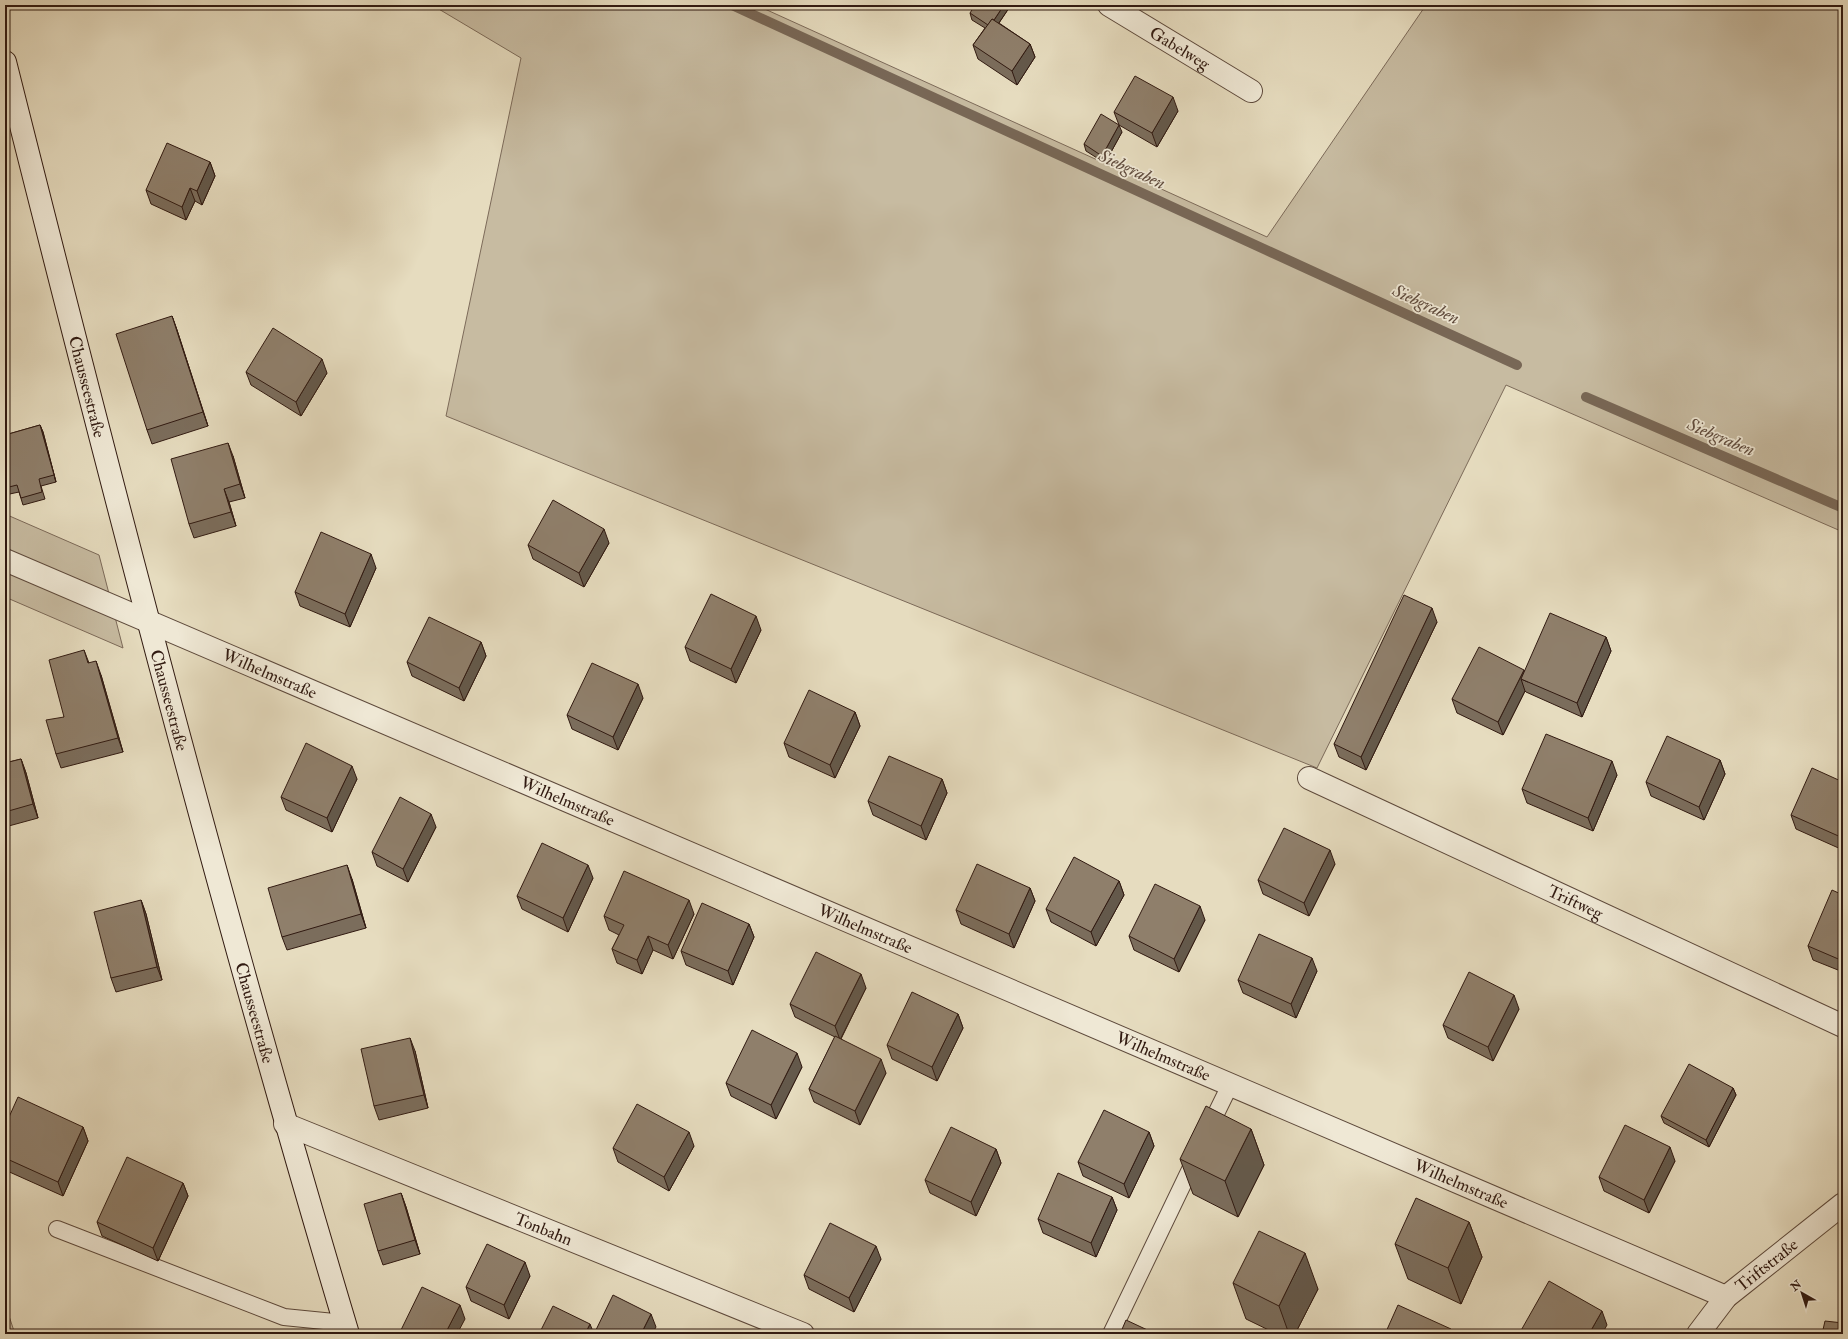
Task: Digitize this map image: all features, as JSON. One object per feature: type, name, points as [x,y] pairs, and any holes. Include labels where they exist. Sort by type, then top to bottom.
[{"type":"street","name":"Gabelweg","points":[[1109,5],[1251,91]]},
{"type":"street","name":"Chausseestraße","points":[[5,62],[148,622],[285,1124],[346,1328]]},
{"type":"street","name":"Wilhelmstraße","points":[[5,560],[1726,1297]]},
{"type":"street","name":"Triftweg","points":[[1309,778],[1843,1026]]},
{"type":"street","name":"Tonbahn","points":[[285,1124],[803,1334]]},
{"type":"street","name":"Triftstraße","points":[[1698,1334],[1726,1297],[1843,1204]]},
{"type":"lane","points":[[1111,1334],[1230,1085]]},
{"type":"lane","points":[[57,1229],[284,1317],[346,1328]]},
{"type":"shaded area","points":[[432,5],[756,5],[1267,237],[1426,5],[1843,5],[1843,532],[1506,385],[1317,768],[446,416],[521,58]]},
{"type":"shaded area","points":[[5,514],[99,555],[123,648],[5,597]]},
{"type":"shaded area","points":[[5,1304],[15,1334],[5,1334]]},
{"type":"building","points":[[975,5],[1004,5],[994,20],[992,19],[988,25],[970,13]]},
{"type":"building","points":[[992,19],[1030,44],[1012,71],[973,45]]},
{"type":"building","points":[[1135,76],[1173,97],[1152,133],[1114,112]]},
{"type":"building","points":[[1101,114],[1119,125],[1102,156],[1084,144]]},
{"type":"building","points":[[167,143],[210,162],[197,191],[190,188],[182,207],[146,190]]},
{"type":"building","points":[[172,316],[203,412],[147,430],[116,334]]},
{"type":"building","points":[[273,328],[322,359],[296,402],[246,372]]},
{"type":"building","points":[[40,425],[54,475],[39,479],[42,492],[21,498],[17,485],[5,488],[5,435]]},
{"type":"building","points":[[228,443],[240,484],[224,489],[231,512],[189,524],[171,459]]},
{"type":"building","points":[[553,500],[604,529],[579,573],[528,545]]},
{"type":"building","points":[[321,532],[371,554],[345,614],[295,592]]},
{"type":"building","points":[[711,594],[756,616],[731,669],[685,647]]},
{"type":"building","points":[[1404,595],[1432,608],[1361,757],[1334,744]]},
{"type":"building","points":[[1550,613],[1606,637],[1577,703],[1521,679]]},
{"type":"building","points":[[429,617],[481,642],[459,688],[407,662]]},
{"type":"building","points":[[1479,647],[1524,670],[1498,722],[1452,699]]},
{"type":"building","points":[[84,650],[88,663],[96,661],[118,738],[56,754],[46,720],[64,717],[49,660]]},
{"type":"building","points":[[592,663],[638,684],[613,737],[567,715]]},
{"type":"building","points":[[809,690],[855,712],[830,765],[784,743]]},
{"type":"building","points":[[1546,734],[1612,761],[1588,818],[1522,789]]},
{"type":"building","points":[[1667,736],[1720,760],[1699,807],[1646,782]]},
{"type":"building","points":[[306,743],[352,766],[327,818],[281,797]]},
{"type":"building","points":[[889,756],[942,779],[921,826],[868,801]]},
{"type":"building","points":[[21,759],[33,804],[5,812],[5,763]]},
{"type":"building","points":[[1812,768],[1843,782],[1843,838],[1791,815]]},
{"type":"building","points":[[400,797],[431,814],[403,869],[372,852]]},
{"type":"building","points":[[1284,828],[1330,850],[1304,903],[1258,880]]},
{"type":"building","points":[[542,843],[588,865],[563,918],[517,896]]},
{"type":"building","points":[[1074,857],[1119,881],[1091,932],[1046,909]]},
{"type":"building","points":[[977,864],[1030,888],[1009,934],[956,910]]},
{"type":"building","points":[[347,865],[361,914],[282,937],[268,888]]},
{"type":"building","points":[[624,871],[689,900],[668,945],[648,936],[637,960],[612,949],[624,925],[604,916]]},
{"type":"building","points":[[1155,884],[1200,906],[1174,959],[1129,936]]},
{"type":"building","points":[[1832,890],[1843,895],[1843,961],[1808,946]]},
{"type":"building","points":[[141,900],[157,967],[111,978],[94,912]]},
{"type":"building","points":[[702,903],[749,924],[728,971],[681,951]]},
{"type":"building","points":[[1259,934],[1312,958],[1291,1004],[1238,980]]},
{"type":"building","points":[[816,952],[861,974],[835,1026],[790,1004]]},
{"type":"building","points":[[1469,972],[1514,995],[1488,1047],[1443,1025]]},
{"type":"building","points":[[912,992],[958,1014],[932,1067],[887,1045]]},
{"type":"building","points":[[752,1030],[797,1053],[771,1105],[726,1083]]},
{"type":"building","points":[[835,1036],[881,1059],[855,1111],[809,1089]]},
{"type":"building","points":[[410,1038],[424,1095],[374,1106],[361,1049]]},
{"type":"building","points":[[1689,1064],[1733,1088],[1706,1140],[1661,1116]]},
{"type":"building","points":[[18,1097],[83,1127],[58,1182],[5,1158],[5,1126]]},
{"type":"building","points":[[637,1104],[689,1132],[664,1177],[613,1148]]},
{"type":"building","points":[[1206,1106],[1251,1129],[1225,1181],[1180,1159]]},
{"type":"building","points":[[1104,1110],[1149,1132],[1124,1184],[1078,1162]]},
{"type":"building","points":[[1625,1125],[1670,1147],[1644,1200],[1599,1177]]},
{"type":"building","points":[[951,1127],[996,1149],[971,1202],[925,1180]]},
{"type":"building","points":[[127,1157],[183,1183],[153,1248],[97,1222]]},
{"type":"building","points":[[1058,1173],[1112,1197],[1091,1243],[1038,1219]]},
{"type":"building","points":[[401,1193],[415,1240],[378,1251],[364,1204]]},
{"type":"building","points":[[1416,1198],[1469,1222],[1448,1268],[1395,1244]]},
{"type":"building","points":[[830,1223],[876,1246],[849,1298],[804,1275]]},
{"type":"building","points":[[1259,1231],[1305,1253],[1279,1306],[1233,1283]]},
{"type":"building","points":[[487,1244],[525,1262],[504,1305],[466,1287]]},
{"type":"building","points":[[1549,1281],[1602,1311],[1589,1334],[1519,1334]]},
{"type":"building","points":[[422,1287],[460,1305],[445,1334],[409,1334],[401,1330]]},
{"type":"building","points":[[613,1295],[651,1314],[641,1334],[594,1334]]},
{"type":"building","points":[[1398,1305],[1451,1329],[1449,1334],[1385,1334]]},
{"type":"building","points":[[553,1306],[590,1324],[585,1334],[539,1334]]},
{"type":"building","points":[[1126,1320],[1156,1334],[1120,1334]]},
{"type":"building","points":[[1825,1321],[1843,1323],[1843,1334],[1822,1334]]},
{"type":"building","points":[[457,1329],[467,1334],[455,1334]]},
{"type":"waterway","name":"Siebgraben","points":[[732,5],[1517,365]]},
{"type":"waterway","name":"Siebgraben","points":[[1586,397],[1843,508]]}]
